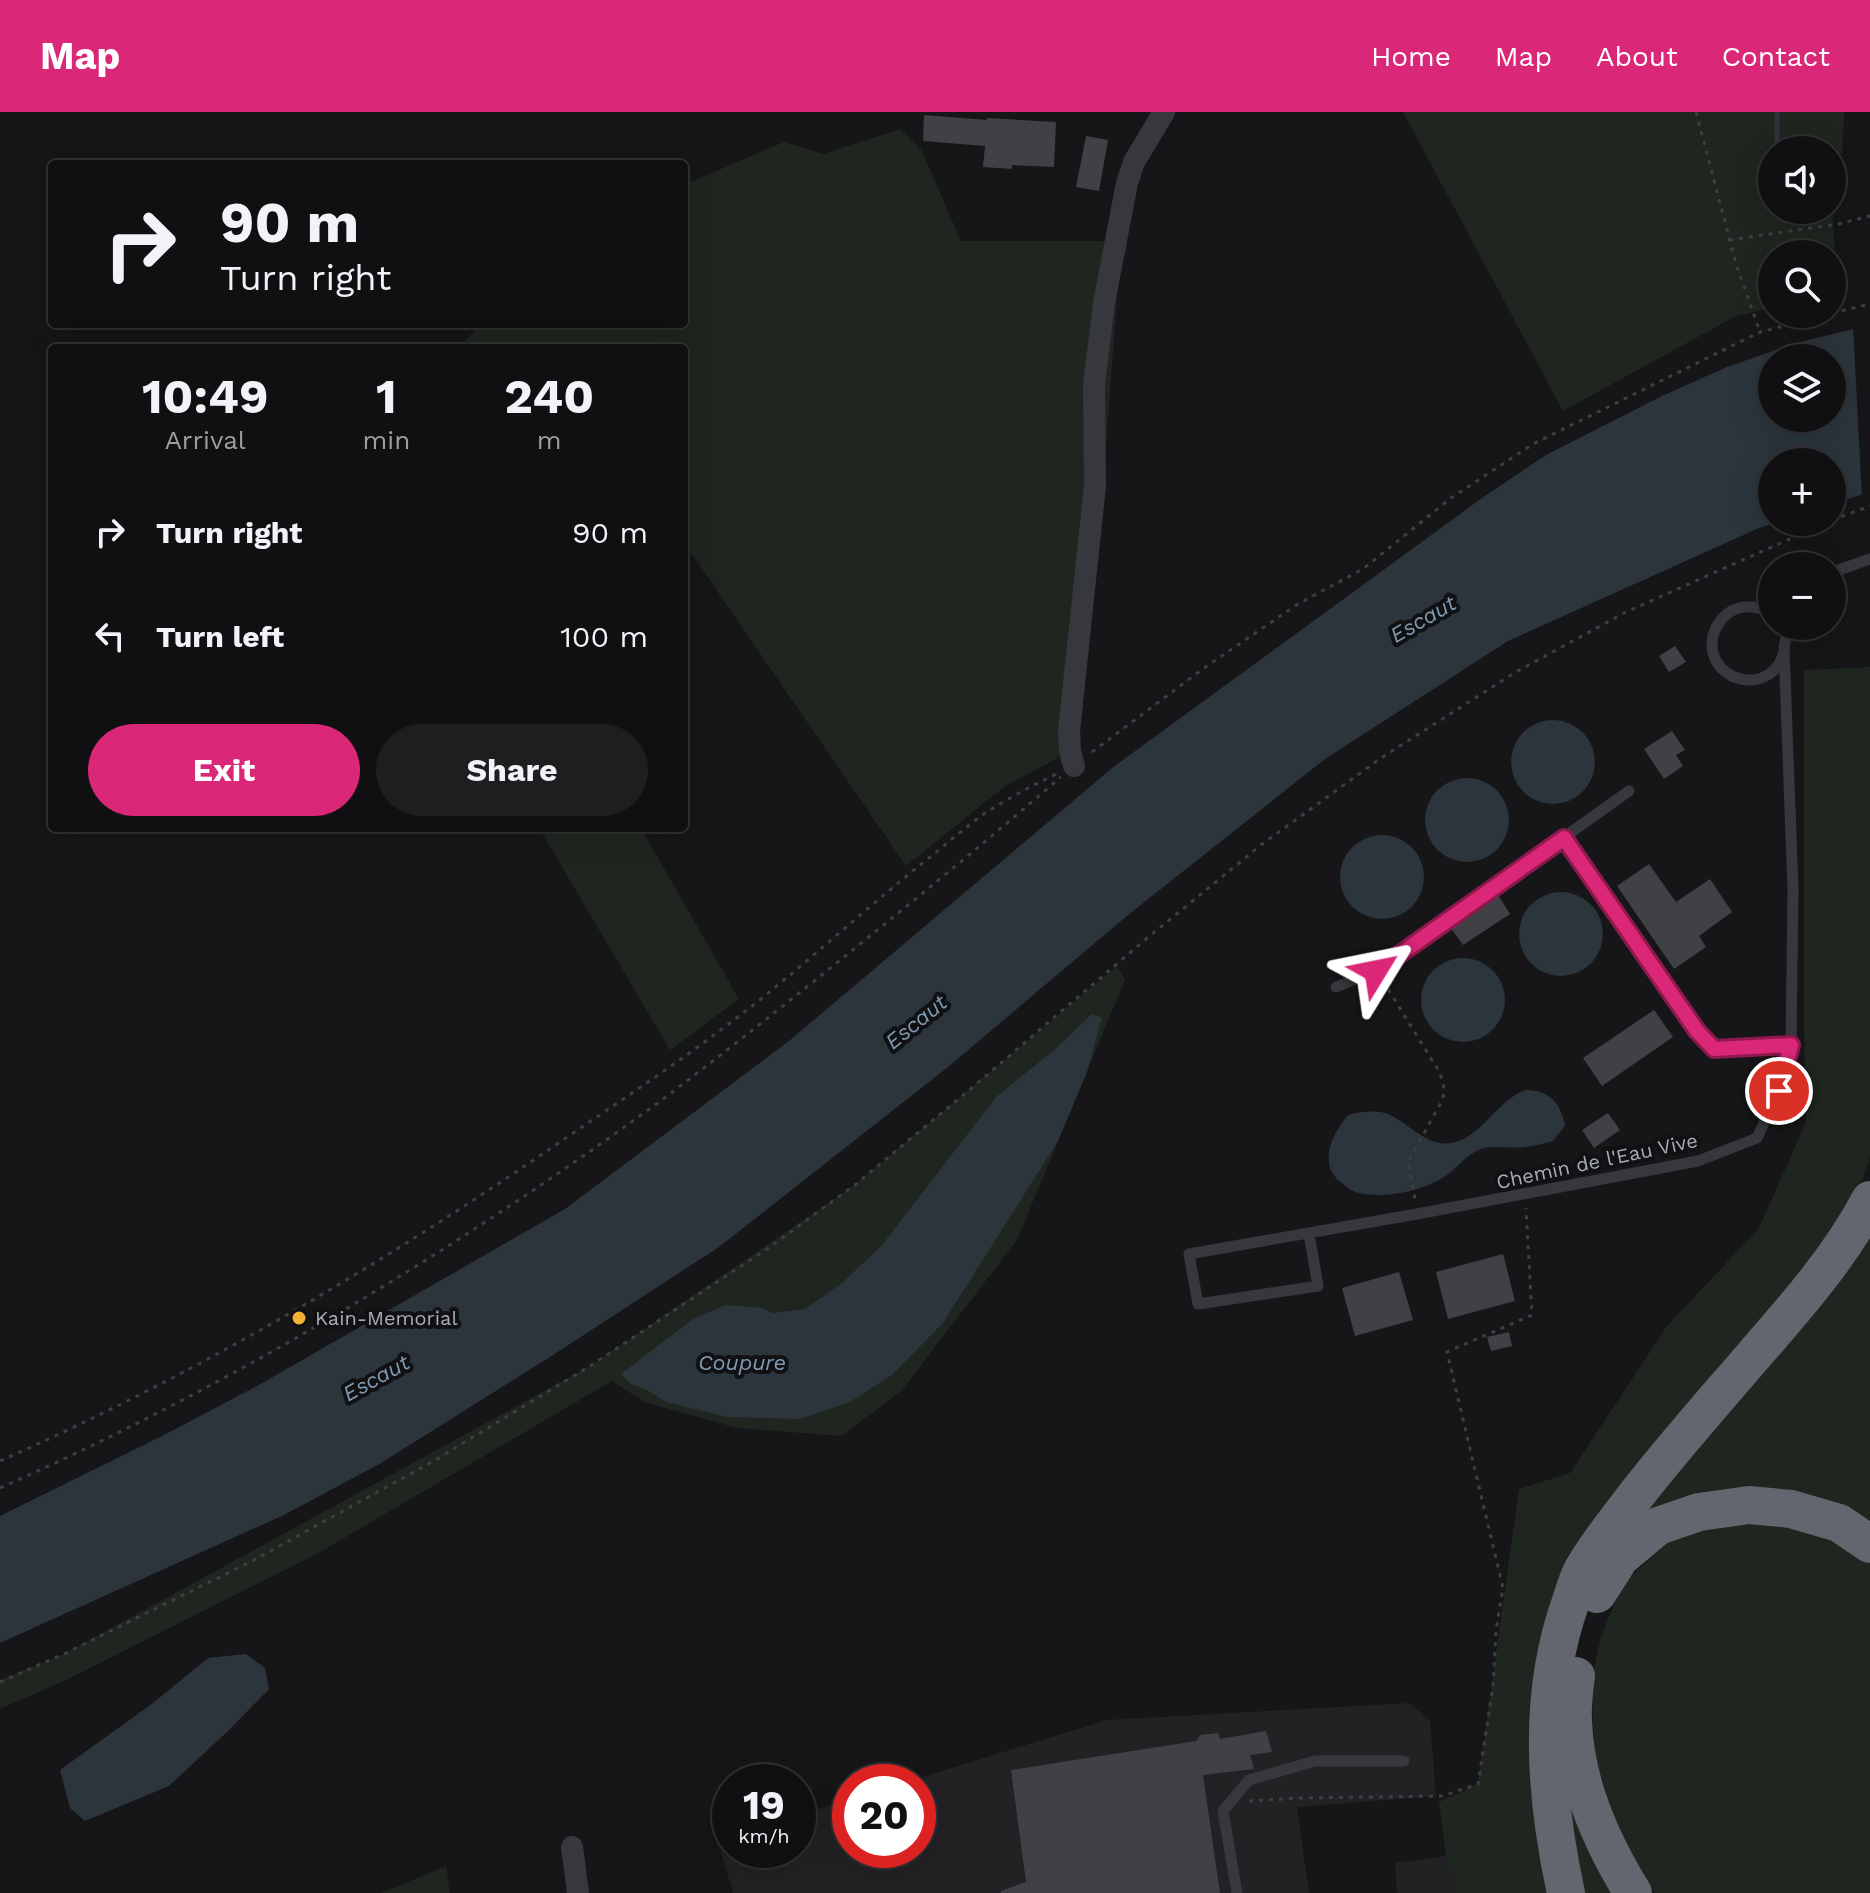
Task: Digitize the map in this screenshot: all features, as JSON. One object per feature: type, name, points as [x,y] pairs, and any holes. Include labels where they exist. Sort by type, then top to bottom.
[{"type":"highway","points":[[1566,1893],[1547,1762],[1547,1722],[1552,1669],[1561,1628],[1581,1572],[1666,1456],[1794,1309],[1825,1269],[1870,1200]]},
{"type":"highway","points":[[1633,1893],[1593,1817],[1577,1764],[1572,1718],[1577,1655],[1592,1601],[1620,1558],[1658,1526],[1699,1512],[1749,1505],[1791,1509],[1839,1523],[1870,1544]]},
{"type":"street","points":[[1074,766],[1069,731],[1095,486],[1094,384],[1104,303],[1130,173],[1145,141],[1164,112]]},
{"type":"street","points":[[572,1847],[578,1893]]},
{"type":"lane","points":[[1846,568],[1870,559]]},
{"type":"lane","points":[[1758,608],[1739,607],[1719,621],[1713,632],[1712,644],[1720,667],[1740,679],[1764,677],[1782,661],[1784,648]]},
{"type":"lane","name":"Chemin de l'Eau Vive","points":[[1309,1234],[1318,1286],[1198,1304],[1189,1254],[1698,1161],[1757,1138],[1779,1091],[1791,1045],[1793,889],[1784,640]]},
{"type":"lane","points":[[1336,987],[1376,971],[1629,791]]},
{"type":"lane","points":[[1564,838],[1697,1031],[1714,1049],[1791,1045]]},
{"type":"lane","points":[[1237,1893],[1223,1811],[1249,1780],[1315,1761],[1404,1761]]},
{"type":"path","points":[[1696,112],[1729,240],[1760,332]]},
{"type":"path","points":[[1729,240],[1838,224],[1870,216]]},
{"type":"path","points":[[1846,310],[1870,304]]},
{"type":"path","points":[[1101,745],[1204,668],[1298,604],[1363,569],[1496,466],[1533,444],[1760,332],[1776,328]]},
{"type":"path","points":[[1846,515],[1870,506]]},
{"type":"path","points":[[0,1682],[64,1654],[254,1560],[432,1462],[602,1359],[770,1247],[856,1184],[1238,864],[1381,758],[1516,672],[1626,612],[1796,536]]},
{"type":"path","points":[[0,1461],[59,1435],[233,1345],[369,1266],[503,1182],[738,1017],[982,815],[1024,789],[1074,766]]},
{"type":"path","points":[[0,1488],[130,1426],[253,1361],[373,1291],[529,1192],[648,1110],[725,1052],[1042,793]]},
{"type":"path","points":[[1376,971],[1440,1073],[1444,1088],[1443,1099],[1408,1162],[1414,1198]]},
{"type":"path","points":[[1234,1797],[1247,1801],[1442,1796],[1478,1784],[1493,1686],[1496,1630],[1503,1588],[1447,1352],[1532,1315],[1525,1195]]},
{"type":"shaded area","points":[[1403,112],[1844,112],[1843,136],[1758,136],[1758,224],[1833,224],[1834,240],[1758,240],[1758,311],[1736,316],[1563,411]]},
{"type":"shaded area","points":[[900,129],[922,151],[961,241],[1103,241],[1128,246],[1119,271],[1101,512],[1068,735],[1058,758],[1004,787],[906,866],[691,553],[688,554],[688,344],[462,344],[477,328],[688,328],[688,183],[784,142],[823,154]]},
{"type":"shaded area","points":[[1870,667],[1870,1157],[1863,1178],[1843,1214],[1802,1272],[1704,1389],[1664,1431],[1619,1488],[1537,1665],[1530,1715],[1531,1764],[1549,1893],[1455,1893],[1446,1856],[1439,1802],[1478,1784],[1519,1489],[1570,1473],[1667,1326],[1759,1228],[1806,1122],[1804,670]]},
{"type":"shaded area","points":[[541,832],[643,832],[739,999],[670,1050]]},
{"type":"shaded area","points":[[1117,966],[1125,980],[1017,1240],[902,1390],[842,1436],[737,1428],[644,1402],[612,1381],[315,1555],[68,1679],[0,1709],[0,1680],[64,1654],[590,1366],[856,1184]]},
{"type":"shaded area","points":[[1870,1220],[1870,1527],[1825,1505],[1743,1493],[1710,1498],[1652,1522],[1628,1541],[1607,1564],[1589,1590],[1576,1619],[1568,1651],[1565,1740],[1570,1773],[1581,1809],[1624,1893],[1579,1893],[1564,1808],[1558,1749],[1559,1695],[1566,1649],[1583,1590],[1623,1526],[1699,1432],[1767,1358],[1818,1296]]},
{"type":"shaded area","points":[[1763,1521],[1812,1532],[1845,1547],[1870,1564],[1870,1893],[1655,1893],[1639,1870],[1615,1823],[1595,1755],[1591,1684],[1601,1637],[1621,1586],[1666,1543],[1717,1523]]},
{"type":"shaded area","points":[[1410,1703],[1430,1721],[1436,1796],[1297,1807],[1309,1893],[733,1893],[726,1868],[816,1868],[816,1810],[832,1805],[832,1868],[936,1868],[936,1773],[1107,1720]]},
{"type":"shaded area","points":[[1446,1856],[1455,1893],[1397,1893],[1395,1863]]},
{"type":"shaded area","points":[[446,1866],[450,1893],[381,1893]]},
{"type":"water","name":"Escaut","points":[[1870,325],[1870,492],[1846,500],[1846,448],[1758,448],[1758,528],[1508,641],[1325,759],[1128,915],[948,1067],[719,1247],[381,1463],[284,1515],[0,1643],[0,1516],[257,1386],[565,1209],[789,1041],[1112,768],[1482,498],[1546,455],[1662,396],[1758,356],[1758,432],[1846,432],[1846,344],[1793,344]]},
{"type":"water","points":[[1553,720],[1569,723],[1583,732],[1592,746],[1595,762],[1592,778],[1583,792],[1569,801],[1553,804],[1537,801],[1523,792],[1514,778],[1511,762],[1514,746],[1523,732],[1537,723]]},
{"type":"water","points":[[1467,778],[1483,781],[1497,790],[1506,804],[1509,820],[1506,836],[1497,850],[1483,859],[1467,862],[1451,859],[1437,850],[1428,836],[1425,820],[1428,804],[1437,790],[1451,781]]},
{"type":"water","points":[[1382,835],[1398,838],[1412,847],[1421,861],[1424,877],[1421,893],[1412,907],[1398,916],[1382,919],[1366,916],[1352,907],[1343,893],[1340,877],[1343,861],[1352,847],[1366,838]]},
{"type":"water","points":[[1561,892],[1577,895],[1591,904],[1600,918],[1603,934],[1600,950],[1591,964],[1577,973],[1561,976],[1545,973],[1531,964],[1522,950],[1519,934],[1522,918],[1531,904],[1545,895]]},
{"type":"water","points":[[1463,958],[1479,961],[1493,970],[1502,984],[1505,1000],[1502,1016],[1493,1030],[1479,1039],[1463,1042],[1447,1039],[1433,1030],[1424,1016],[1421,1000],[1424,984],[1433,970],[1447,961]]},
{"type":"water","name":"Coupure","points":[[1092,1014],[1102,1018],[1087,1072],[1058,1141],[943,1323],[892,1375],[850,1402],[800,1419],[727,1417],[666,1402],[631,1384],[621,1374],[693,1319],[725,1305],[763,1308],[773,1313],[805,1309],[842,1283],[882,1245],[997,1096],[1053,1051]]},
{"type":"water","points":[[1526,1090],[1548,1096],[1561,1111],[1565,1126],[1553,1141],[1523,1147],[1481,1149],[1438,1181],[1393,1194],[1355,1192],[1335,1177],[1330,1168],[1332,1141],[1348,1115],[1385,1113],[1433,1141],[1451,1143],[1471,1134],[1506,1102]]},
{"type":"water","points":[[246,1654],[265,1668],[269,1689],[169,1786],[85,1821],[70,1808],[60,1770],[153,1703],[208,1658]]},
{"type":"pier","points":[[1870,321],[1870,497],[1862,499],[1853,325]]},
{"type":"building","points":[[924,115],[1056,122],[1054,167],[983,167],[985,146],[923,141]]},
{"type":"building","points":[[1086,136],[1108,140],[1099,191],[1076,187]]},
{"type":"building","points":[[1675,646],[1686,662],[1669,672],[1659,656]]},
{"type":"building","points":[[1672,731],[1685,750],[1676,755],[1683,766],[1664,779],[1644,749]]},
{"type":"building","points":[[1649,864],[1676,902],[1710,879],[1732,912],[1699,936],[1706,947],[1674,969],[1617,886]]},
{"type":"building","points":[[1498,895],[1510,914],[1463,945],[1451,928]]},
{"type":"building","points":[[1654,1010],[1673,1037],[1602,1086],[1583,1058]]},
{"type":"building","points":[[1608,1113],[1620,1130],[1594,1148],[1582,1130]]},
{"type":"building","points":[[1503,1254],[1515,1301],[1448,1319],[1436,1272]]},
{"type":"building","points":[[1399,1272],[1413,1320],[1355,1336],[1342,1288]]},
{"type":"building","points":[[1509,1332],[1512,1346],[1491,1351],[1487,1337]]},
{"type":"building","points":[[1266,1731],[1272,1752],[1250,1755],[1254,1769],[1203,1775],[1220,1893],[1001,1893],[1026,1882],[1011,1770],[1196,1741],[1200,1735],[1218,1733],[1220,1739]]},
{"type":"waterway","points":[[1777,112],[1777,136]]},
{"type":"place","name":"Kain-Memorial","points":[[299,1318]]},
{"type":"route","points":[[1376,971],[1564,838],[1697,1031],[1714,1049],[1791,1045],[1779,1091]]}]
